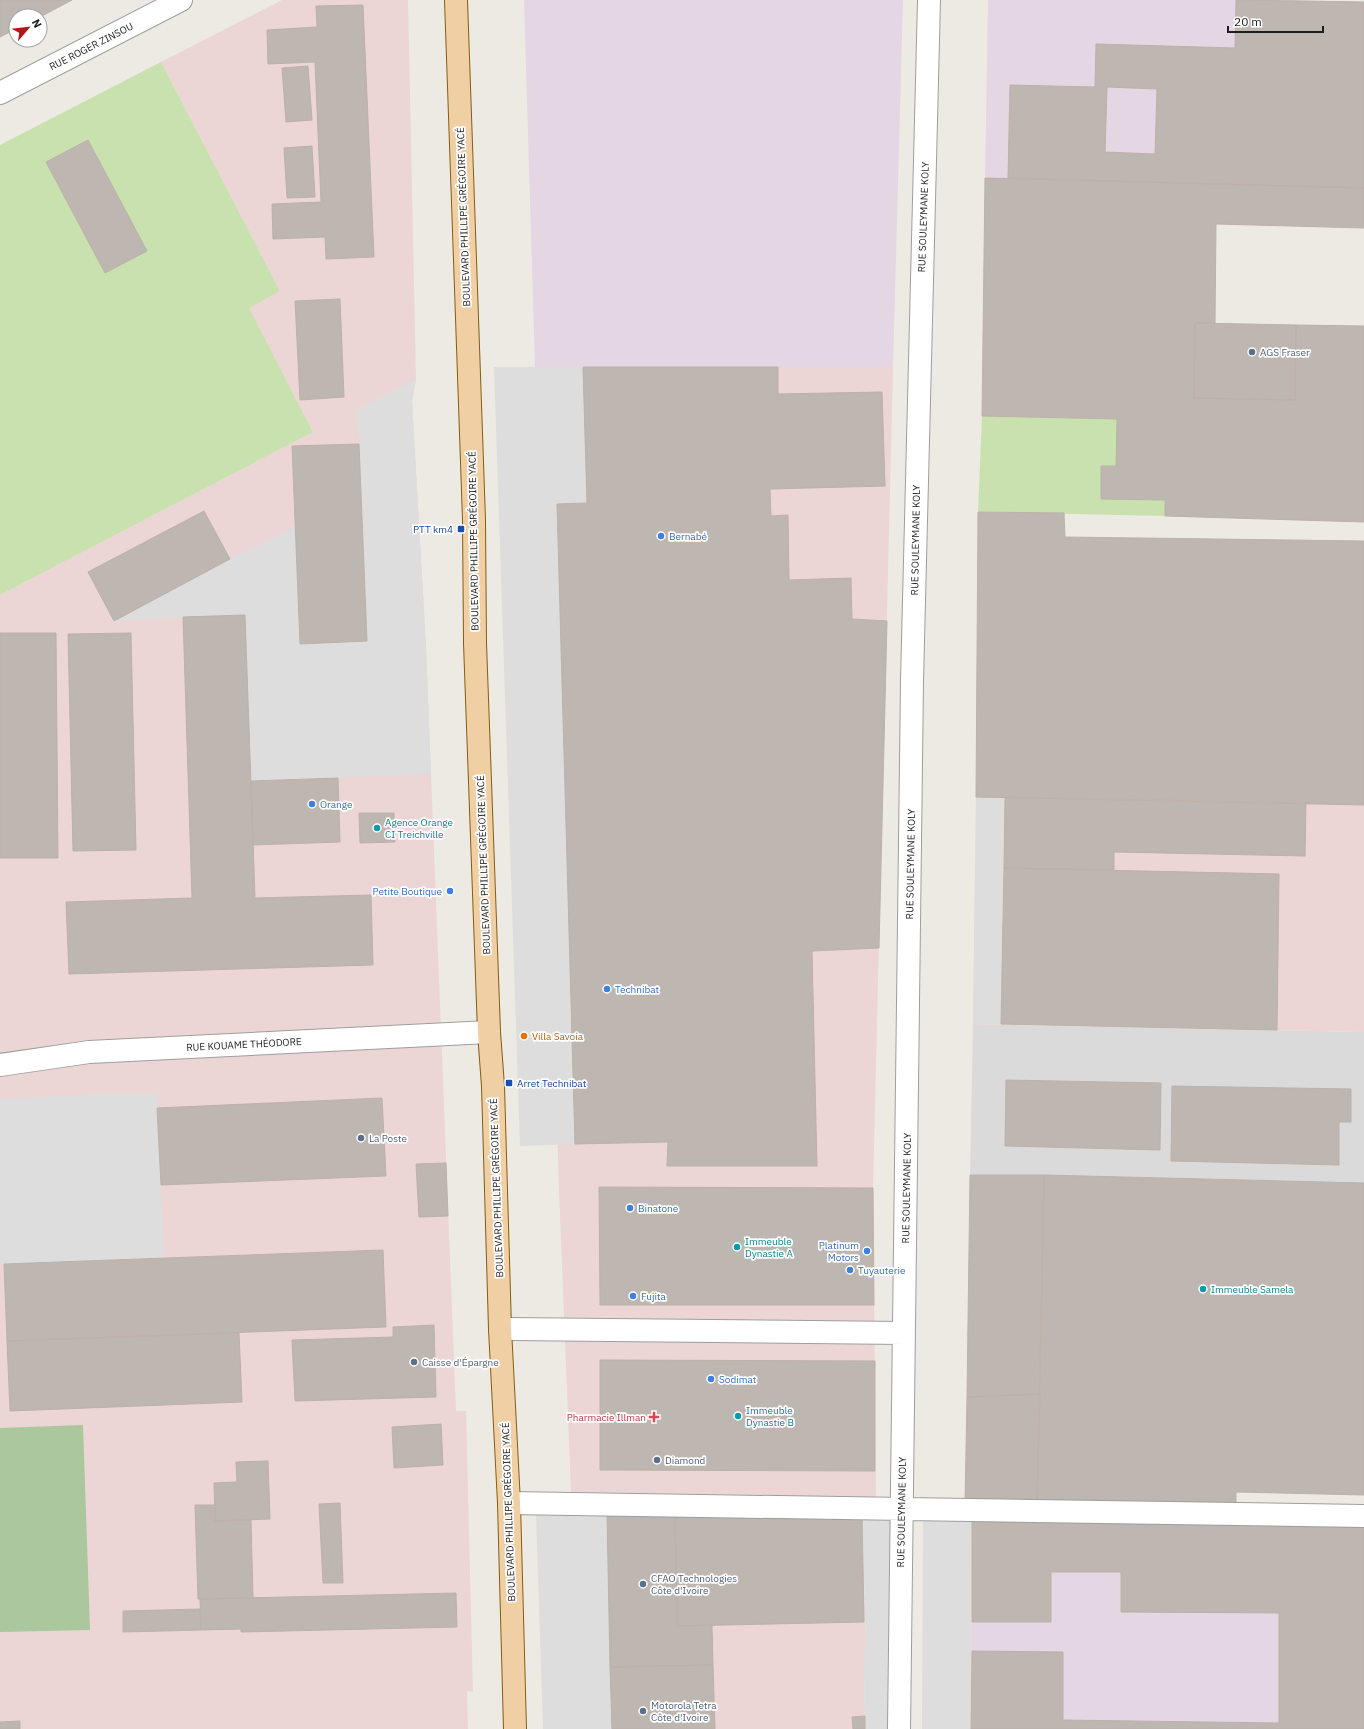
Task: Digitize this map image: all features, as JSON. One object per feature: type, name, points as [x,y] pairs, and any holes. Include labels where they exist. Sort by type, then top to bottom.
[{"type":"main road","name":"BOULEVARD PHILLIPE GRÉGOIRE YACÉ","points":[[456,0],[474,520],[475,643],[489,1032],[493,1086],[500,1329],[509,1503],[515,1729]]},
{"type":"street","name":"RUE ROGER ZINSOU","points":[[0,93],[181,0]]},
{"type":"street","name":"RUE SOULEYMANE KOLY","points":[[899,1729],[912,665],[929,0]]},
{"type":"street","name":"RUE KOUAME THÉODORE","points":[[0,1065],[89,1052],[489,1032]]},
{"type":"street","points":[[500,1329],[904,1333]]},
{"type":"street","points":[[509,1503],[1364,1516]]},
{"type":"shaded area","points":[[282,0],[408,0],[416,379],[412,401],[426,647],[456,1411],[466,1411],[473,1692],[467,1691],[468,1729],[0,1729],[0,595],[313,432],[248,307],[280,291],[161,62]]},
{"type":"shaded area","points":[[524,0],[903,0],[893,367],[535,367]]},
{"type":"shaded area","points":[[988,0],[1299,0],[1364,2],[1364,188],[985,178]]},
{"type":"shaded area","points":[[494,367],[583,367],[587,503],[557,504],[575,1144],[520,1146]]},
{"type":"shaded area","points":[[535,367],[893,367],[873,1188],[876,1497],[571,1492],[559,1189]]},
{"type":"shaded area","points":[[416,379],[412,401],[426,647],[431,774],[251,781],[245,615],[114,621],[230,559],[296,527],[300,643],[367,641],[359,444],[356,410]]},
{"type":"shaded area","points":[[976,797],[1364,805],[1364,1032],[973,1024]]},
{"type":"shaded area","points":[[976,797],[1005,797],[1001,1024],[973,1024]]},
{"type":"shaded area","points":[[973,1024],[1364,1032],[1364,1183],[1044,1175],[970,1175]]},
{"type":"shaded area","points":[[157,1093],[164,1258],[4,1264],[0,1262],[0,1099],[93,1094]]},
{"type":"shaded area","points":[[862,1510],[866,1644],[864,1662],[865,1729],[612,1729],[607,1514]]},
{"type":"shaded area","points":[[862,1510],[891,1514],[890,1729],[865,1729],[864,1662],[866,1643]]},
{"type":"shaded area","points":[[536,1513],[607,1514],[612,1729],[543,1729]]},
{"type":"shaded area","points":[[923,1519],[972,1520],[971,1729],[922,1729]]},
{"type":"shaded area","points":[[972,1520],[1364,1525],[1364,1729],[971,1729]]},
{"type":"green space","points":[[161,62],[280,291],[249,308],[313,432],[0,595],[0,145]]},
{"type":"green space","points":[[982,416],[1117,419],[1116,466],[1101,467],[1101,499],[1165,500],[1165,516],[978,512]]},
{"type":"green space","points":[[83,1425],[90,1630],[0,1632],[0,1428]]},
{"type":"building","points":[[0,0],[72,0],[48,13],[48,8],[8,8],[8,33],[0,37]]},
{"type":"building","points":[[1236,0],[1364,2],[1364,188],[1008,178],[1010,85],[1095,87],[1096,44],[1235,48]],"holes":[[[1107,87],[1157,89],[1155,154],[1105,152]]]},
{"type":"building","points":[[363,5],[374,257],[326,259],[325,237],[273,239],[272,204],[321,202],[315,62],[268,64],[267,30],[317,27],[316,6]]},
{"type":"building","points":[[308,66],[312,120],[286,122],[282,68]]},
{"type":"building","points":[[88,140],[147,251],[105,273],[46,162]]},
{"type":"building","points":[[312,146],[315,197],[287,198],[284,148]]},
{"type":"building","points":[[985,178],[1364,188],[1364,228],[1216,224],[1215,323],[1195,323],[1194,398],[1295,400],[1296,325],[1364,326],[1364,522],[1165,516],[1165,500],[1101,499],[1101,466],[1116,466],[1117,419],[982,416]]},
{"type":"building","points":[[340,299],[344,397],[300,400],[295,301]]},
{"type":"building","points":[[1195,323],[1296,325],[1295,400],[1194,398]]},
{"type":"building","points":[[583,367],[778,367],[778,394],[882,392],[885,486],[770,489],[771,516],[788,515],[789,580],[851,578],[852,619],[887,621],[879,948],[812,951],[817,1166],[667,1166],[668,1142],[575,1144],[557,504],[587,503]]},
{"type":"building","points":[[359,444],[367,641],[300,644],[292,446]]},
{"type":"building","points":[[204,511],[230,559],[114,621],[88,572]]},
{"type":"building","points":[[978,512],[1064,513],[1065,537],[1364,541],[1364,805],[976,797]]},
{"type":"building","points":[[245,615],[255,898],[371,895],[373,965],[69,974],[66,902],[192,898],[183,617]]},
{"type":"building","points":[[0,633],[56,633],[58,858],[0,858]]},
{"type":"building","points":[[131,633],[136,850],[73,851],[68,634]]},
{"type":"building","points":[[338,778],[340,842],[253,845],[251,781]]},
{"type":"building","points":[[1005,797],[1306,803],[1305,856],[1114,852],[1114,870],[1004,868]]},
{"type":"building","name":"Agence Orange CI Treichville","points":[[359,813],[394,813],[395,842],[360,843]]},
{"type":"building","points":[[1004,868],[1279,874],[1277,1030],[1001,1024]]},
{"type":"building","points":[[1006,1080],[1161,1083],[1160,1150],[1005,1146]]},
{"type":"building","points":[[1172,1086],[1351,1089],[1351,1122],[1339,1122],[1339,1165],[1171,1161]]},
{"type":"building","points":[[382,1098],[386,1176],[161,1185],[157,1108]]},
{"type":"building","points":[[446,1163],[448,1216],[419,1217],[416,1164]]},
{"type":"building","points":[[970,1175],[1044,1175],[1040,1394],[967,1397]]},
{"type":"building","name":"Immeuble Samela","points":[[1044,1175],[1364,1183],[1364,1495],[1236,1492],[1236,1509],[1037,1504]]},
{"type":"building","name":"Immeuble Dynastie A","points":[[599,1187],[873,1188],[874,1305],[600,1305]]},
{"type":"building","points":[[383,1250],[386,1327],[7,1341],[4,1264]]},
{"type":"building","points":[[434,1325],[436,1397],[295,1401],[292,1340],[393,1337],[393,1327]]},
{"type":"building","points":[[239,1333],[242,1402],[10,1411],[7,1341]]},
{"type":"building","name":"Immeuble Dynastie B","points":[[600,1360],[875,1361],[875,1471],[600,1470]]},
{"type":"building","points":[[1040,1394],[1037,1504],[965,1503],[967,1397]]},
{"type":"building","points":[[441,1424],[443,1465],[394,1468],[392,1427]]},
{"type":"building","points":[[268,1461],[270,1519],[215,1521],[214,1483],[237,1482],[236,1462]]},
{"type":"building","points":[[340,1503],[343,1583],[323,1583],[319,1504]]},
{"type":"building","points":[[195,1505],[215,1505],[215,1521],[251,1520],[253,1598],[198,1599]]},
{"type":"building","points":[[862,1510],[864,1622],[677,1626],[675,1513]]},
{"type":"building","points":[[675,1513],[677,1626],[712,1625],[713,1665],[610,1667],[607,1514]]},
{"type":"building","points":[[972,1520],[1364,1525],[1364,1729],[971,1729],[972,1651],[1063,1652],[1063,1720],[1279,1723],[1279,1613],[1121,1612],[1121,1572],[1051,1572],[1051,1622],[972,1622]]},
{"type":"building","points":[[456,1593],[457,1627],[241,1632],[241,1629],[201,1630],[200,1599]]},
{"type":"building","points":[[200,1609],[201,1630],[123,1632],[123,1611]]},
{"type":"building","points":[[713,1665],[715,1729],[612,1729],[610,1667]]},
{"type":"building","points":[[865,1716],[865,1729],[853,1729],[852,1717]]},
{"type":"building","points":[[20,1721],[20,1729],[0,1729],[0,1722]]},
{"type":"place","name":"AGS Fraser","points":[[1252,352]]},
{"type":"place","name":"PTT km4","points":[[461,529]]},
{"type":"place","name":"Bernabé","points":[[661,536]]},
{"type":"place","name":"Orange","points":[[312,804]]},
{"type":"place","name":"Agence Orange CI Treichville","points":[[377,828]]},
{"type":"place","name":"Petite Boutique","points":[[450,891]]},
{"type":"place","name":"Technibat","points":[[607,989]]},
{"type":"place","name":"Villa Savoia","points":[[524,1036]]},
{"type":"place","name":"Arret Technibat","points":[[509,1083]]},
{"type":"place","name":"La Poste","points":[[361,1138]]},
{"type":"place","name":"Binatone","points":[[630,1208]]},
{"type":"place","name":"Immeuble Dynastie A","points":[[737,1247]]},
{"type":"place","name":"Platinum Motors","points":[[867,1251]]},
{"type":"place","name":"Tuyauterie","points":[[850,1270]]},
{"type":"place","name":"Immeuble Samela","points":[[1203,1289]]},
{"type":"place","name":"Fujita","points":[[633,1296]]},
{"type":"place","name":"Caisse d'Épargne","points":[[414,1362]]},
{"type":"place","name":"Sodimat","points":[[711,1379]]},
{"type":"place","name":"Immeuble Dynastie B","points":[[738,1416]]},
{"type":"place","name":"Pharmacie Illman","points":[[654,1417]]},
{"type":"place","name":"Diamond","points":[[657,1460]]},
{"type":"place","name":"CFAO Technologies Côte d'Ivoire","points":[[643,1584]]},
{"type":"place","name":"Motorola Tetra Côte d'Ivoire","points":[[643,1711]]}]
